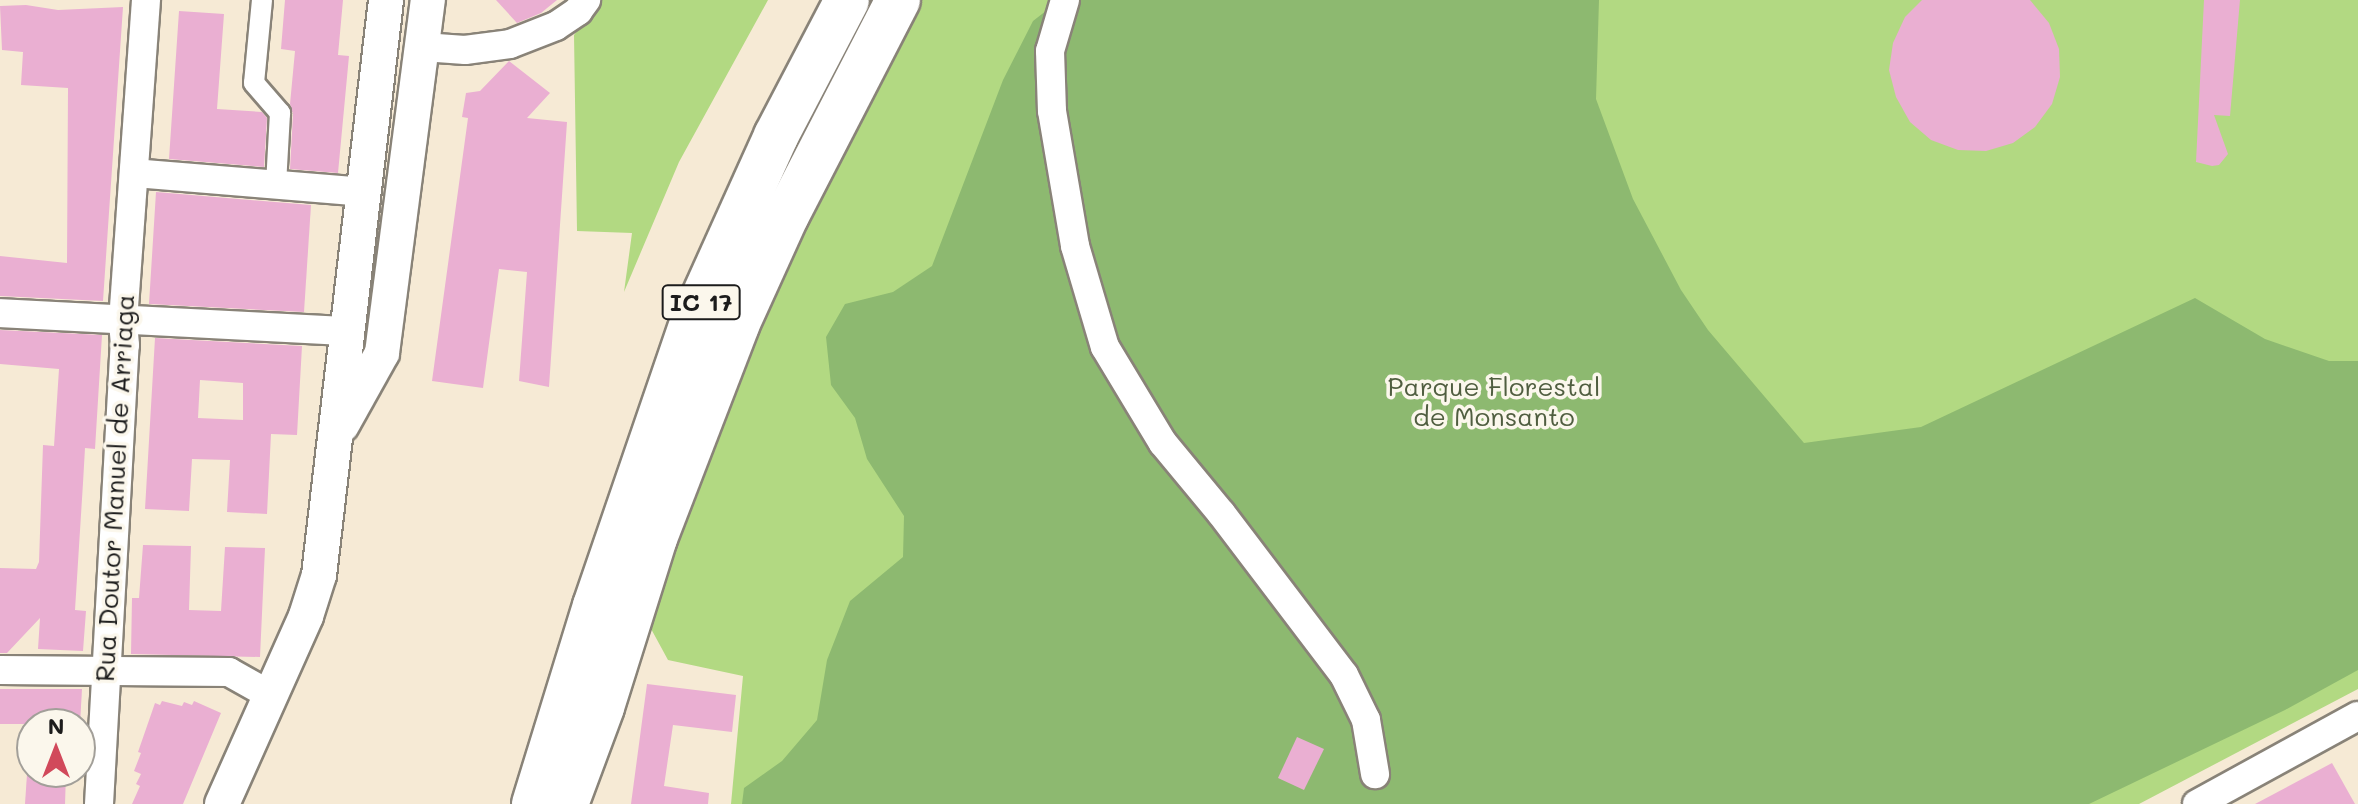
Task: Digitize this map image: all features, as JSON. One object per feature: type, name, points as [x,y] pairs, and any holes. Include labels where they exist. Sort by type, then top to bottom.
[{"type":"highway","name":"IC 17","points":[[534,804],[595,606],[693,320],[769,150],[844,6]]},
{"type":"highway","name":"IC 17","points":[[566,804],[602,707],[655,538],[737,325],[800,189],[891,14]]},
{"type":"street","name":"Rua Doutor Manuel de Arriaga","points":[[99,804],[125,345],[123,321],[146,0]]},
{"type":"street","points":[[262,0],[254,83],[280,113],[276,184]]},
{"type":"street","points":[[222,804],[272,696],[316,589],[338,432],[345,331],[386,0]]},
{"type":"street","points":[[338,432],[382,353],[428,0]]},
{"type":"street","points":[[423,47],[465,50],[510,44],[556,26],[578,11],[586,0]]},
{"type":"street","points":[[1065,0],[1050,51],[1052,111],[1075,246],[1105,347],[1163,443],[1221,513],[1344,675],[1366,720],[1375,774]]},
{"type":"street","points":[[134,173],[363,192]]},
{"type":"street","points":[[0,313],[345,331]]},
{"type":"street","points":[[0,670],[229,672],[272,696]]},
{"type":"street","points":[[2197,804],[2358,716]]},
{"type":"green space","points":[[600,0],[768,0],[679,162],[624,292],[632,233],[577,231],[574,35]]},
{"type":"green space","name":"Parque Florestal de Monsanto","points":[[874,0],[2358,0],[2358,689],[2139,804],[731,804],[743,676],[668,660],[631,592],[746,248],[822,92]]},
{"type":"green space","name":"Parque Florestal de Monsanto","points":[[1060,0],[1599,0],[1596,99],[1633,199],[1681,290],[1708,330],[1804,443],[1921,427],[2195,298],[2265,339],[2329,361],[2358,361],[2358,670],[2285,710],[2089,804],[742,804],[744,788],[782,761],[817,720],[827,660],[850,601],[903,557],[904,516],[867,459],[855,418],[831,385],[826,337],[845,304],[893,292],[932,266],[1003,80],[1033,21]]},
{"type":"building","points":[[285,0],[343,0],[338,55],[349,56],[338,173],[290,169],[293,114],[290,104],[295,51],[281,49]]},
{"type":"building","points":[[496,0],[557,0],[541,13],[517,23]]},
{"type":"building","points":[[1922,0],[2030,0],[2049,23],[2059,49],[2060,77],[2052,104],[2035,127],[2013,143],[1986,151],[1958,150],[1931,140],[1910,122],[1896,97],[1889,70],[1893,43],[1905,17]]},
{"type":"building","points":[[2204,0],[2240,0],[2230,116],[2214,115],[2228,154],[2219,165],[2212,166],[2196,162]]},
{"type":"building","points":[[26,5],[58,10],[123,7],[103,301],[0,296],[0,256],[67,263],[68,88],[21,85],[23,52],[2,50],[0,6]]},
{"type":"building","points":[[179,11],[224,14],[217,109],[262,112],[267,118],[264,167],[169,159]]},
{"type":"building","points":[[509,61],[550,93],[527,118],[567,122],[549,387],[519,381],[527,272],[499,269],[483,388],[432,381],[468,118],[462,117],[466,93],[480,91]]},
{"type":"building","points":[[156,192],[311,205],[304,312],[149,304]]},
{"type":"building","points":[[0,330],[102,335],[95,449],[85,448],[75,610],[86,611],[83,651],[38,649],[40,618],[7,653],[0,653],[0,568],[36,569],[39,562],[43,445],[54,446],[59,369],[0,364]]},
{"type":"building","points":[[155,338],[302,346],[297,435],[271,434],[267,514],[227,512],[230,460],[192,459],[189,511],[145,509]],"holes":[[[200,380],[243,383],[243,420],[198,418]]]},
{"type":"building","points":[[143,545],[191,546],[189,610],[221,611],[225,547],[265,548],[260,657],[131,654],[132,598],[139,598]]},
{"type":"building","points":[[647,684],[736,695],[732,732],[673,725],[664,786],[709,793],[708,804],[631,804]]},
{"type":"building","points":[[0,689],[82,689],[81,708],[16,708],[16,724],[0,724]]},
{"type":"building","points":[[162,701],[182,706],[184,702],[192,705],[194,701],[221,713],[183,804],[132,804],[140,786],[136,784],[141,774],[134,771],[141,753],[138,752],[155,703],[160,705]]},
{"type":"building","points":[[1297,737],[1324,749],[1304,790],[1278,778]]},
{"type":"building","points":[[2332,763],[2355,804],[2255,804]]},
{"type":"building","points":[[26,788],[66,788],[65,804],[25,804]]}]
